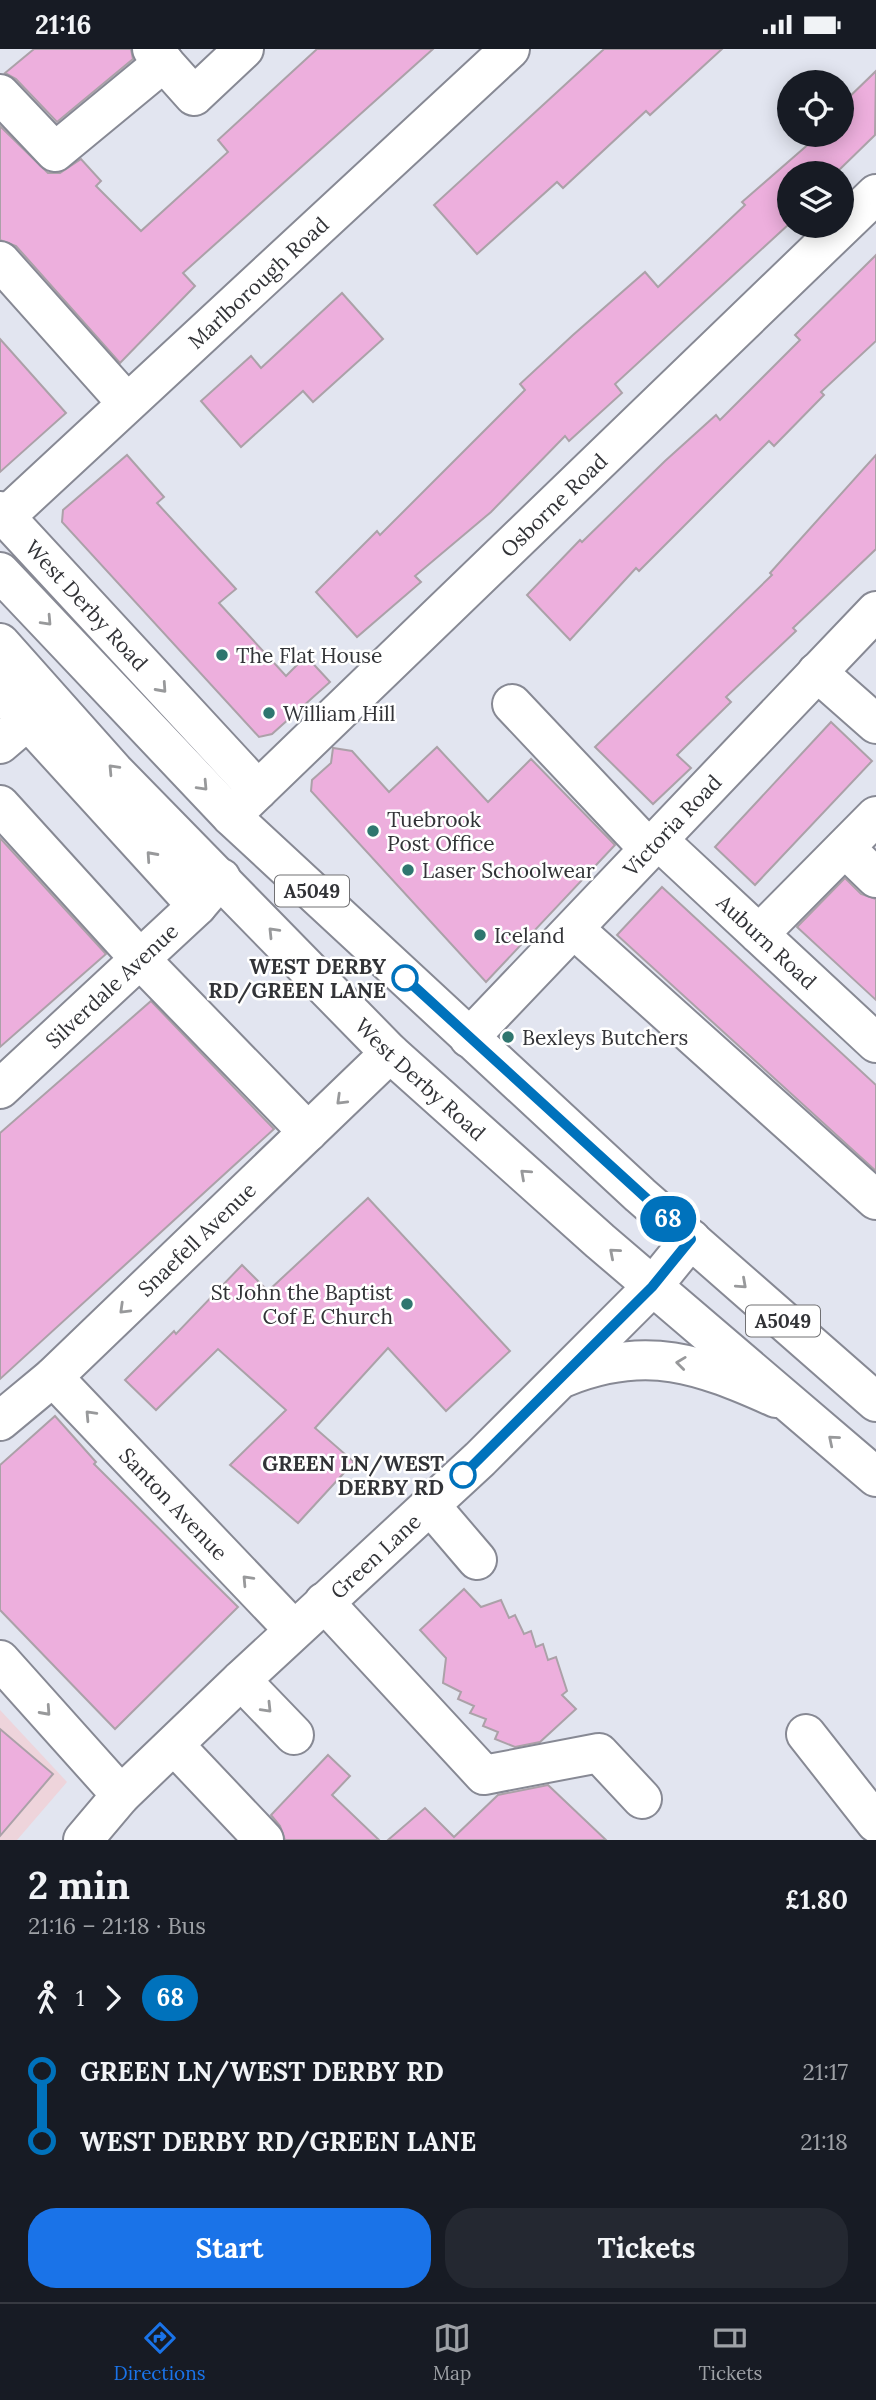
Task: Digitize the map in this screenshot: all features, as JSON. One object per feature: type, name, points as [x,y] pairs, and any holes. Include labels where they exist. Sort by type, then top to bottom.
[{"type":"main road","points":[[0,94],[55,152],[158,55],[194,96],[244,49]]},
{"type":"main road","name":"Marlborough Road","points":[[3,514],[510,49]]},
{"type":"main road","name":"Osborne Road","points":[[245,803],[876,194]]},
{"type":"main road","points":[[0,261],[126,402]]},
{"type":"main road","name":"West Derby Road","points":[[3,514],[245,803]]},
{"type":"main road","name":"West Derby Road","points":[[0,572],[245,803],[469,1038],[876,1402]]},
{"type":"main road","name":"Victoria Road","points":[[469,1038],[876,611]]},
{"type":"main road","name":"West Derby Road","points":[[0,643],[114,771],[209,892],[652,1287],[876,1477]]},
{"type":"main road","points":[[817,672],[876,724]]},
{"type":"main road","points":[[0,690],[14,732],[209,892]]},
{"type":"main road","name":"Auburn Road","points":[[512,704],[654,844],[759,934],[876,1043]]},
{"type":"main road","points":[[0,804],[141,959],[308,1132]]},
{"type":"main road","points":[[759,934],[876,816]]},
{"type":"main road","points":[[845,848],[876,878]]},
{"type":"main road","name":"Silverdale Avenue","points":[[0,1089],[141,959],[209,892]]},
{"type":"main road","points":[[573,929],[876,1200]]},
{"type":"main road","name":"Snaefell Avenue","points":[[0,1420],[53,1377],[390,1053]]},
{"type":"main road","name":"Green Lane","points":[[83,1840],[121,1795],[560,1379],[652,1287],[691,1239]]},
{"type":"main road","points":[[560,1379],[603,1365],[632,1360],[667,1361],[715,1370],[790,1404]]},
{"type":"main road","name":"Santon Avenue","points":[[53,1377],[294,1630]]},
{"type":"main road","points":[[430,1505],[477,1560]]},
{"type":"main road","points":[[324,1602],[484,1775],[598,1753],[642,1799]]},
{"type":"main road","points":[[0,1660],[121,1795]]},
{"type":"main road","points":[[241,1680],[294,1735]]},
{"type":"main road","points":[[807,1734],[876,1823]]},
{"type":"main road","points":[[181,1739],[233,1792],[264,1840]]},
{"type":"shaded area","points":[[0,1710],[67,1782],[17,1840],[0,1840]]},
{"type":"building","points":[[34,49],[131,49],[133,59],[57,122],[16,79],[5,73]]},
{"type":"building","points":[[317,49],[433,49],[183,273],[195,286],[120,363],[16,246],[0,240],[0,126],[48,173],[60,173],[81,159],[101,181],[96,186],[141,231],[228,152],[218,140]]},
{"type":"building","points":[[604,49],[722,49],[650,115],[646,111],[563,188],[557,182],[477,254],[434,205]]},
{"type":"building","points":[[876,71],[875,135],[848,161],[789,161],[805,147],[854,147],[854,92]]},
{"type":"building","points":[[777,172],[777,235],[615,384],[622,393],[569,441],[565,436],[491,512],[415,576],[421,582],[357,637],[316,592],[377,531],[380,535],[525,390],[520,384],[573,335],[645,272],[658,287],[745,205],[742,202]]},
{"type":"building","points":[[876,255],[876,341],[821,392],[824,395],[774,446],[769,441],[639,571],[636,568],[570,640],[527,595],[580,540],[582,542],[665,461],[716,415],[720,420],[800,340],[795,335]]},
{"type":"building","points":[[342,293],[383,339],[313,402],[303,391],[241,447],[201,401],[251,356],[261,368]]},
{"type":"building","points":[[0,339],[66,413],[0,472]]},
{"type":"building","points":[[127,455],[164,497],[157,503],[236,589],[219,603],[286,676],[306,656],[330,682],[272,734],[259,737],[62,522],[63,510]]},
{"type":"building","points":[[876,455],[876,549],[793,628],[796,631],[726,697],[731,702],[677,755],[691,768],[653,804],[595,747],[772,575],[770,573]]},
{"type":"building","points":[[831,722],[872,761],[755,885],[715,847]]},
{"type":"building","points":[[437,747],[488,802],[531,759],[615,845],[486,982],[311,791],[312,780],[331,763],[333,748],[352,751],[389,792]]},
{"type":"building","points":[[0,838],[106,954],[0,1047]]},
{"type":"building","points":[[845,878],[861,894],[876,899],[876,1000],[797,927]]},
{"type":"building","points":[[662,887],[876,1085],[876,1171],[617,935]]},
{"type":"building","points":[[151,1001],[274,1129],[0,1379],[0,1133]]},
{"type":"building","points":[[368,1198],[510,1351],[446,1411],[388,1348],[315,1428],[354,1462],[298,1523],[230,1465],[286,1410],[218,1349],[156,1410],[125,1380],[174,1331],[176,1334],[242,1265],[268,1291]]},
{"type":"building","points":[[55,1416],[96,1462],[94,1464],[238,1607],[115,1729],[0,1610],[0,1465]]},
{"type":"building","points":[[464,1589],[481,1607],[501,1600],[509,1618],[515,1615],[524,1634],[531,1631],[536,1647],[543,1644],[548,1660],[556,1657],[567,1691],[562,1695],[576,1709],[540,1742],[515,1747],[495,1739],[498,1732],[483,1726],[486,1719],[470,1713],[474,1706],[458,1699],[461,1692],[443,1683],[446,1658],[420,1630]]},
{"type":"building","points":[[0,1729],[53,1774],[0,1836]]},
{"type":"building","points":[[328,1755],[350,1776],[332,1795],[379,1840],[285,1840],[280,1826],[271,1815]]},
{"type":"building","points":[[548,1785],[606,1840],[388,1840],[425,1808],[454,1837],[498,1795]]},
{"type":"bus line","name":"68","points":[[405,978],[691,1239],[652,1287],[463,1475]]},
{"type":"place","name":"The Flat House","points":[[222,655]]},
{"type":"place","name":"William Hill","points":[[269,713]]},
{"type":"place","name":"Tuebrook Post Office","points":[[373,831]]},
{"type":"place","name":"Laser Schoolwear","points":[[408,870]]},
{"type":"place","name":"Iceland","points":[[480,935]]},
{"type":"place","name":"WEST DERBY RD/GREEN LANE","points":[[405,978]]},
{"type":"place","name":"Bexleys Butchers","points":[[508,1037]]},
{"type":"place","name":"St John the Baptist Cof E Church","points":[[407,1304]]},
{"type":"place","name":"GREEN LN/WEST DERBY RD","points":[[463,1475]]}]
